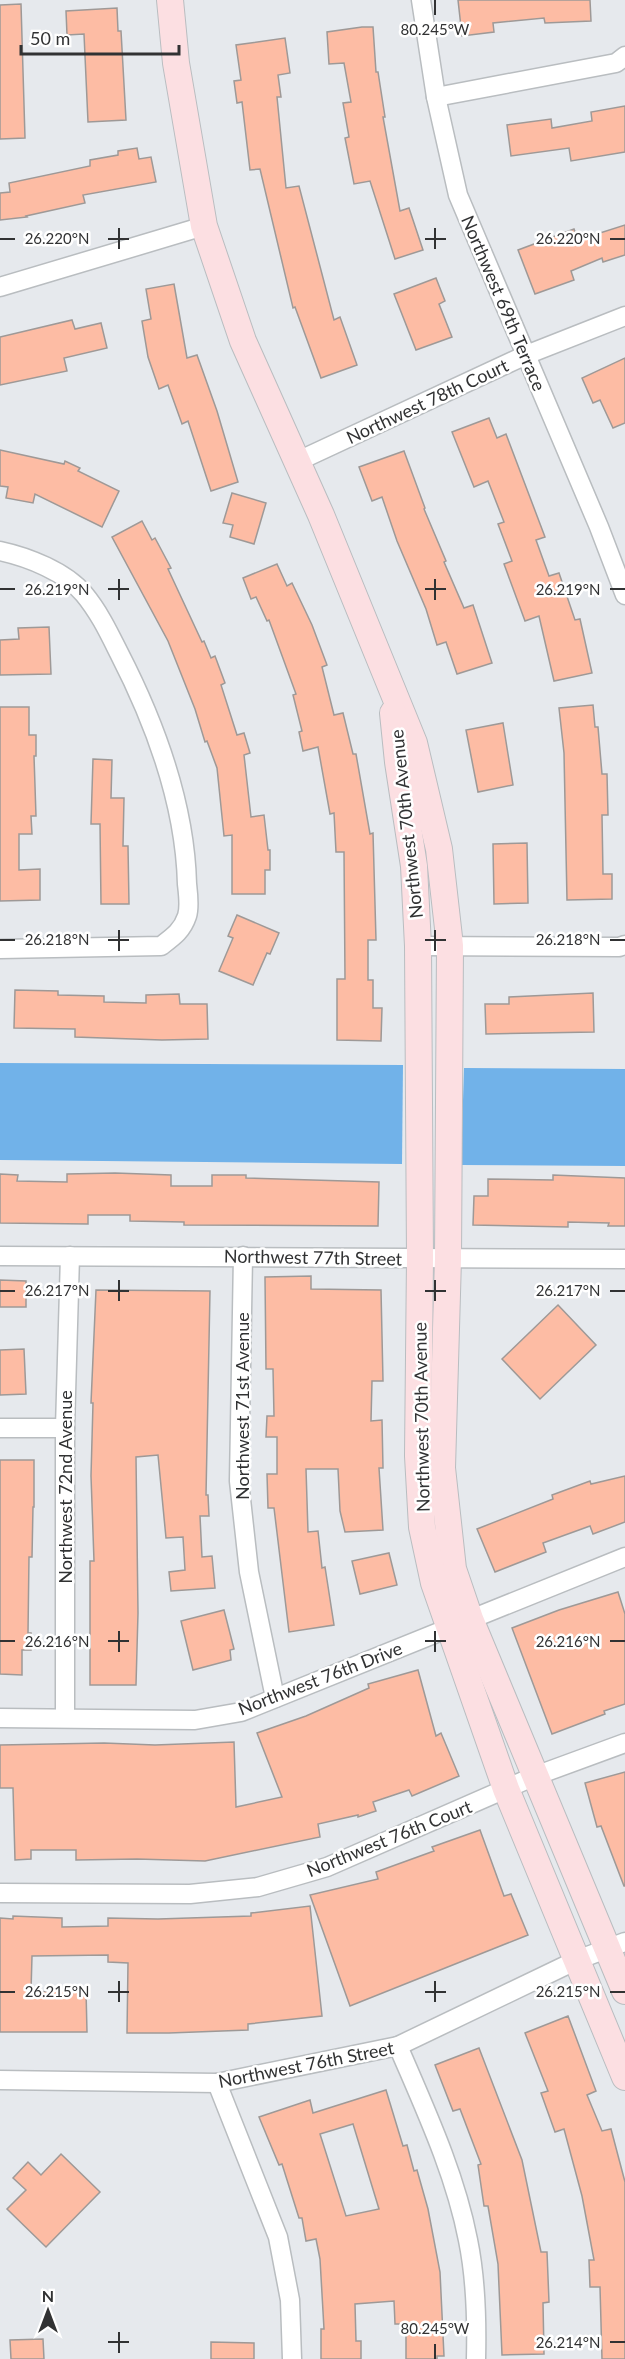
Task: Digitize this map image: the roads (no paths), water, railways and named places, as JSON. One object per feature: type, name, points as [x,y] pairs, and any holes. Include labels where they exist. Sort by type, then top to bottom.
[{"type":"street","name":"Northwest 70th Avenue","points":[[170,0],[176,63],[204,226],[243,341],[321,515],[414,743],[439,849],[450,946],[448,1259],[442,1468],[460,1623],[506,1789],[625,2077]]},
{"type":"street","name":"Northwest 69th Terrace","points":[[421,0],[436,97],[458,195],[625,595]]},
{"type":"street","points":[[436,97],[616,63],[625,56]]},
{"type":"street","points":[[0,287],[204,226]]},
{"type":"street","name":"Northwest 78th Court","points":[[296,462],[526,355],[625,316]]},
{"type":"street","points":[[0,551],[20,556],[54,571],[83,593],[107,628],[134,682],[173,790],[187,866],[188,914],[180,932],[161,946],[0,949]]},
{"type":"street","name":"Northwest 70th Avenue","points":[[391,686],[398,762],[414,866],[418,946],[420,1258],[418,1456],[422,1527],[434,1583],[460,1623],[616,1945],[625,1991]]},
{"type":"street","points":[[418,946],[619,947],[625,945]]},
{"type":"street","name":"Northwest 77th Street","points":[[0,1256],[625,1259]]},
{"type":"street","name":"Northwest 72nd Avenue","points":[[64,1718],[64,1428],[70,1256]]},
{"type":"street","name":"Northwest 71st Avenue","points":[[243,1256],[239,1481],[249,1572],[275,1698]]},
{"type":"street","points":[[0,1428],[64,1428]]},
{"type":"street","name":"Northwest 76th Drive","points":[[0,1718],[195,1720],[241,1712],[625,1557]]},
{"type":"street","name":"Northwest 76th Court","points":[[0,1893],[190,1894],[258,1887],[327,1867],[535,1776],[625,1743]]},
{"type":"street","name":"Northwest 76th Street","points":[[0,2080],[217,2083],[399,2046],[577,1960],[616,1945]]},
{"type":"street","points":[[399,2046],[444,2157],[468,2240],[477,2309],[476,2359]]},
{"type":"street","points":[[217,2083],[278,2237],[290,2300],[292,2359]]},
{"type":"water","points":[[0,1063],[403,1065],[402,1164],[0,1160]]},
{"type":"water","points":[[464,1068],[625,1069],[625,1166],[461,1165]]}]
